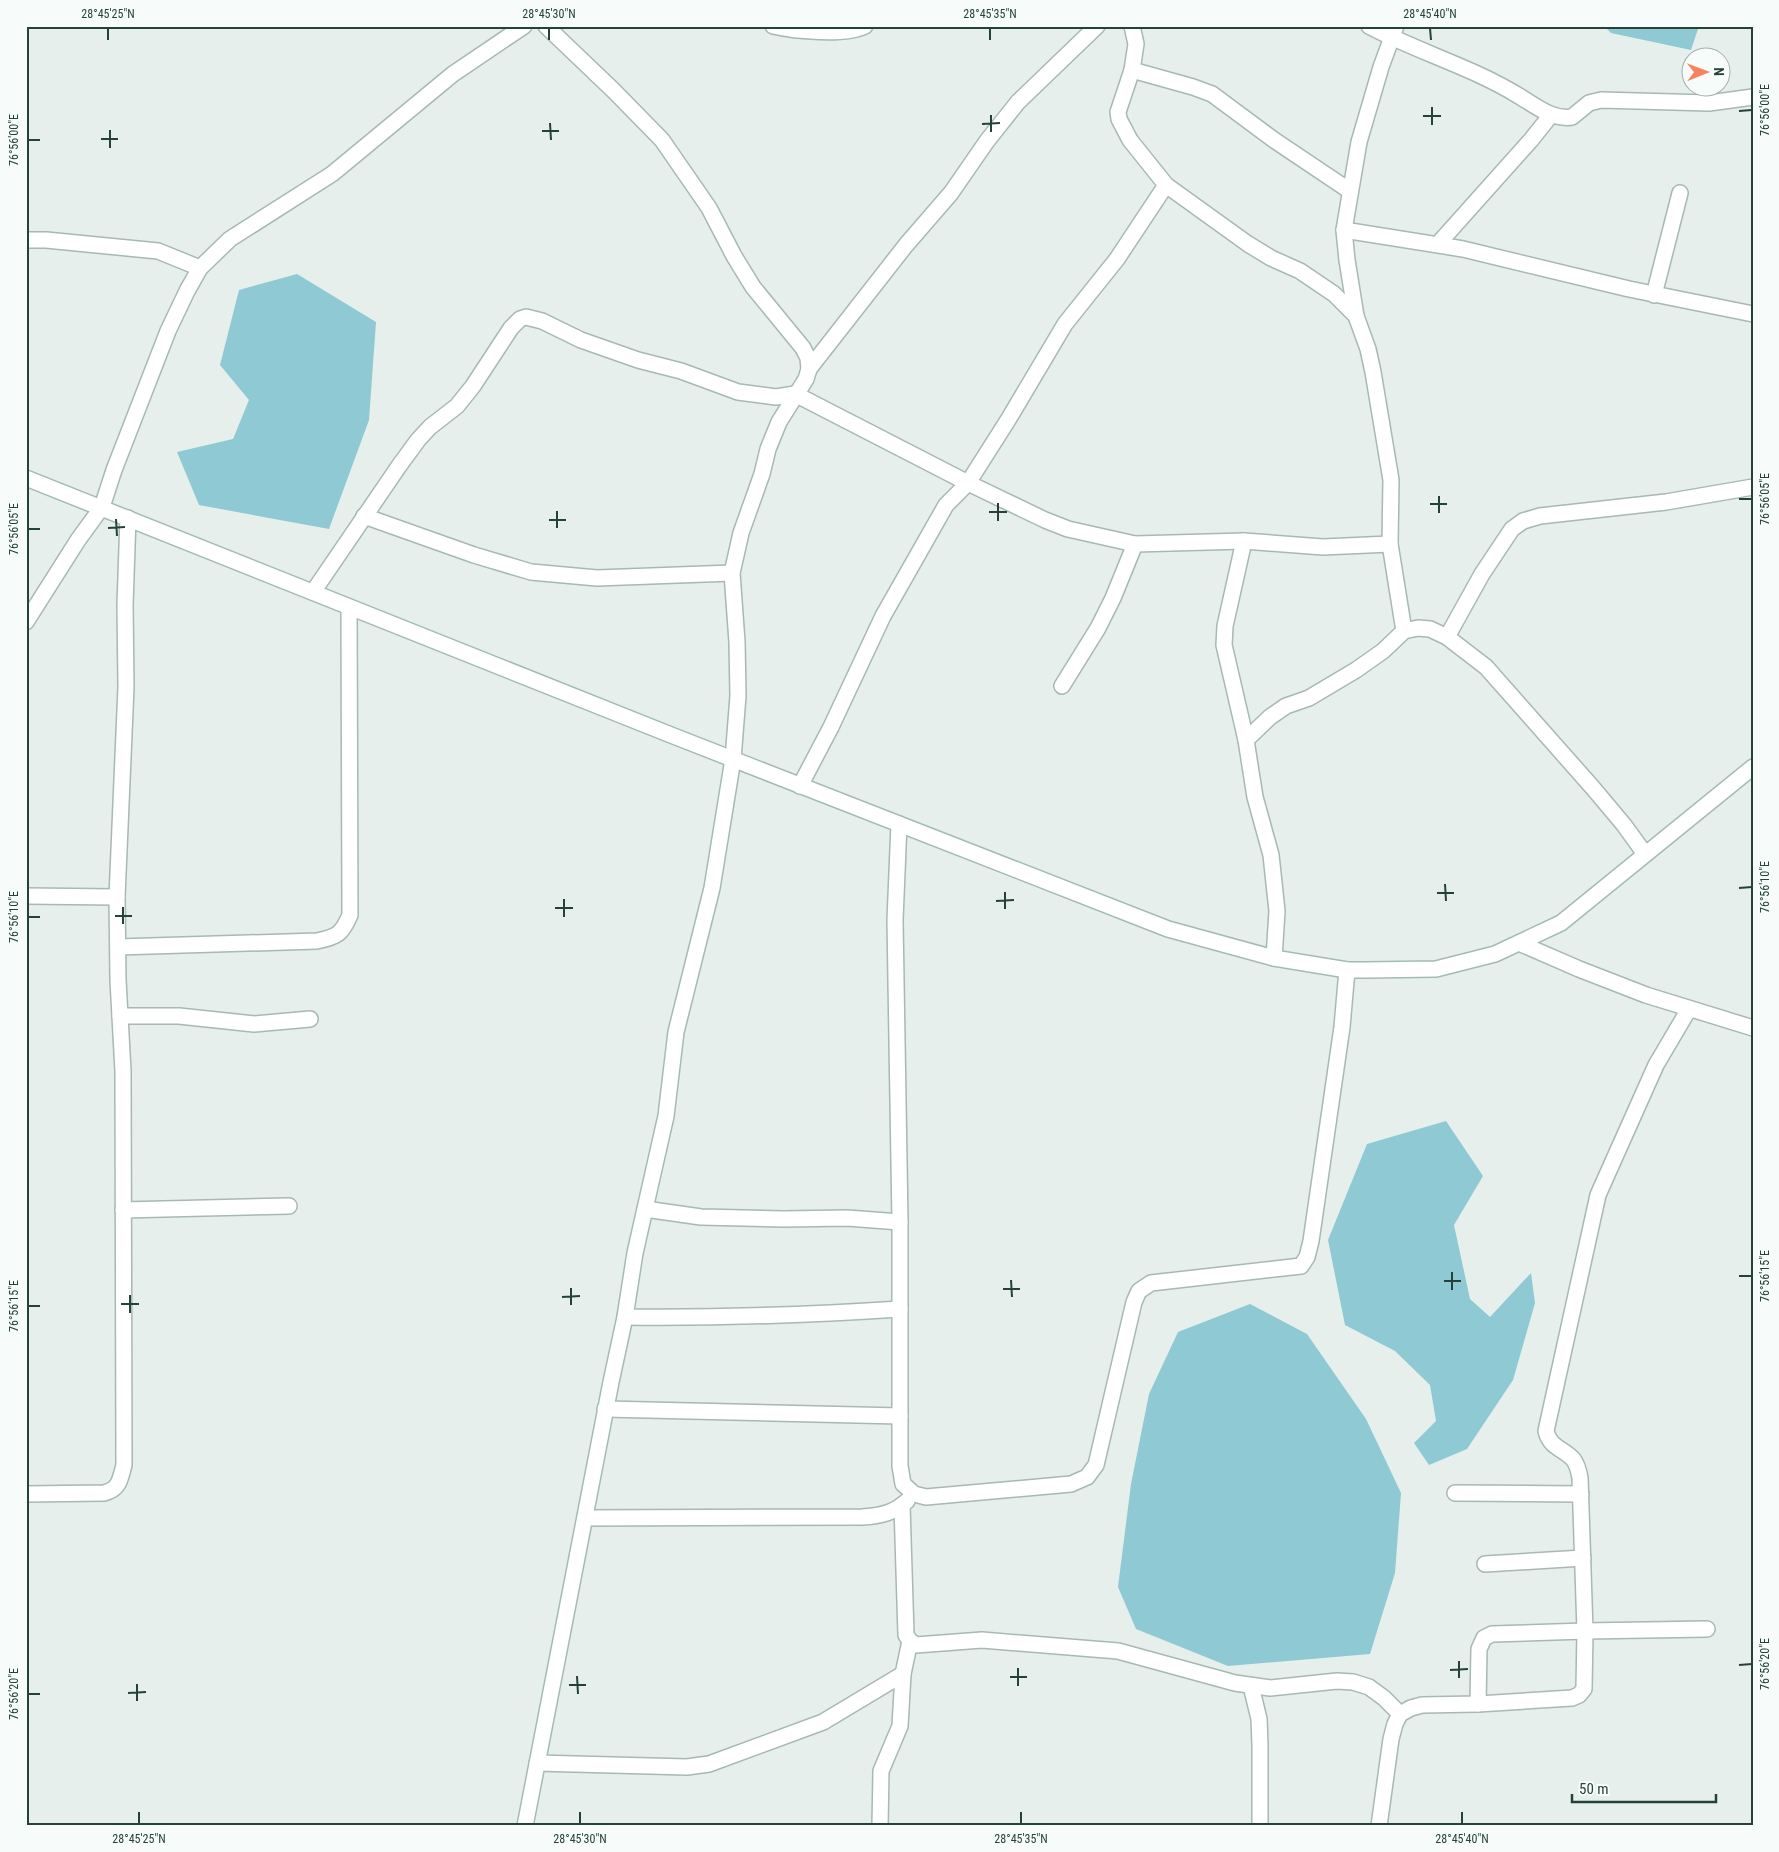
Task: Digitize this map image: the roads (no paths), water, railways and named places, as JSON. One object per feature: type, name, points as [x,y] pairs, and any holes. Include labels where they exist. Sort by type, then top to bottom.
[{"type":"street","points":[[26,622],[50,587],[78,540],[102,507],[114,470],[168,332],[187,290],[200,268],[230,240],[332,174],[453,74],[524,26]]},
{"type":"street","points":[[546,26],[662,140],[709,208],[753,287],[803,348],[808,358],[809,370]]},
{"type":"street","points":[[773,26],[786,29],[841,31],[866,26]]},
{"type":"street","points":[[525,1826],[605,1409],[625,1317],[635,1253],[666,1116],[676,1032],[712,888],[733,759],[738,687],[732,572],[741,533],[762,474],[768,449],[779,422],[806,379],[809,370],[906,245],[951,193],[987,141],[1018,102],[1097,26]]},
{"type":"street","points":[[1132,26],[1136,44],[1132,70],[1118,112],[1119,119],[1139,152],[1166,185],[1248,244],[1271,258],[1300,271],[1334,294],[1356,316]]},
{"type":"street","points":[[1369,26],[1394,32],[1490,80],[1551,115],[1572,117],[1590,103],[1600,100],[1710,103],[1753,97]]},
{"type":"street","points":[[1394,32],[1374,89],[1359,142],[1344,230],[1346,260],[1356,316],[1368,349],[1373,372],[1391,480],[1390,544],[1404,631]]},
{"type":"street","points":[[1132,70],[1212,94],[1274,140],[1350,191]]},
{"type":"street","points":[[1438,244],[1551,115]]},
{"type":"street","points":[[800,786],[831,727],[883,616],[946,505],[968,482],[1066,324],[1117,259],[1166,185]]},
{"type":"street","points":[[1654,295],[1680,193]]},
{"type":"street","points":[[1344,230],[1438,244],[1654,295],[1753,314]]},
{"type":"street","points":[[26,240],[46,240],[158,251],[200,268]]},
{"type":"street","points":[[313,592],[418,440],[430,427],[457,406],[473,386],[511,328],[520,319],[526,317],[542,321],[581,340],[638,360],[681,371],[738,392],[776,398],[795,394],[968,482],[1045,520],[1068,529],[1135,544],[1244,542],[1323,546],[1390,544]]},
{"type":"street","points":[[26,478],[800,786],[1168,928],[1274,958],[1347,970],[1436,969],[1494,954],[1561,923],[1753,767]]},
{"type":"street","points":[[1447,637],[1487,567],[1512,529],[1524,521],[1540,516],[1666,502],[1753,487]]},
{"type":"street","points":[[364,516],[474,556],[531,572],[597,578],[732,572]]},
{"type":"street","points":[[26,1494],[112,1491],[118,1486],[124,1465],[123,1071],[117,897],[126,687],[125,605],[128,518]]},
{"type":"street","points":[[1244,542],[1225,626],[1224,645],[1246,740],[1255,797],[1271,855],[1277,911],[1274,958]]},
{"type":"street","points":[[1062,686],[1098,628],[1113,598],[1135,544]]},
{"type":"street","points":[[118,947],[317,941],[332,938],[341,932],[350,914],[349,607]]},
{"type":"street","points":[[1246,740],[1270,717],[1286,706],[1309,698],[1356,670],[1382,651],[1404,631],[1418,628],[1430,629],[1447,637],[1486,667],[1594,788],[1645,854]]},
{"type":"street","points":[[899,824],[895,930],[900,1222],[900,1466],[903,1484],[914,1494],[926,1497],[1071,1484],[1086,1477],[1096,1465],[1134,1302],[1140,1291],[1151,1283],[1301,1266],[1307,1257],[1311,1241],[1342,1027],[1347,970]]},
{"type":"street","points":[[26,896],[117,897]]},
{"type":"street","points":[[1519,943],[1621,986],[1753,1028]]},
{"type":"street","points":[[1380,1826],[1391,1739],[1400,1714],[1422,1704],[1478,1704],[1572,1698],[1579,1695],[1584,1689],[1585,1631],[1580,1478],[1577,1467],[1572,1459],[1548,1439],[1546,1431],[1598,1195],[1656,1065],[1689,1009]]},
{"type":"street","points":[[120,1016],[179,1016],[254,1024],[310,1019]]},
{"type":"street","points":[[123,1210],[289,1206]]},
{"type":"street","points":[[645,1209],[701,1217],[847,1218],[900,1222]]},
{"type":"street","points":[[625,1317],[716,1318],[900,1309]]},
{"type":"street","points":[[605,1409],[900,1416]]},
{"type":"street","points":[[1455,1493],[1581,1494]]},
{"type":"street","points":[[585,1518],[877,1516],[892,1512],[902,1506],[914,1494]]},
{"type":"street","points":[[902,1506],[906,1635],[910,1641],[916,1644],[982,1640],[1118,1651],[1234,1683],[1270,1688],[1337,1681],[1353,1682],[1369,1687],[1384,1698],[1400,1714]]},
{"type":"street","points":[[1486,1564],[1583,1558]]},
{"type":"street","points":[[1478,1704],[1479,1649],[1484,1638],[1492,1634],[1707,1629]]},
{"type":"street","points":[[880,1826],[881,1771],[900,1726],[903,1674],[910,1641]]},
{"type":"street","points":[[537,1763],[686,1767],[709,1764],[823,1722],[903,1674]]},
{"type":"street","points":[[1251,1686],[1259,1719],[1260,1826]]},
{"type":"water","points":[[1604,26],[1699,26],[1692,48],[1682,48],[1611,33]]},
{"type":"water","points":[[297,274],[376,322],[369,420],[329,529],[199,505],[177,452],[233,439],[249,400],[220,365],[239,290]]},
{"type":"water","points":[[1446,1121],[1483,1176],[1454,1225],[1470,1299],[1490,1317],[1531,1273],[1535,1303],[1513,1380],[1467,1449],[1429,1465],[1414,1443],[1436,1421],[1430,1385],[1395,1351],[1345,1325],[1328,1240],[1367,1144]]},
{"type":"water","points":[[1250,1304],[1307,1334],[1366,1419],[1401,1493],[1395,1573],[1370,1654],[1228,1666],[1136,1629],[1118,1587],[1131,1484],[1149,1394],[1178,1332]]}]
